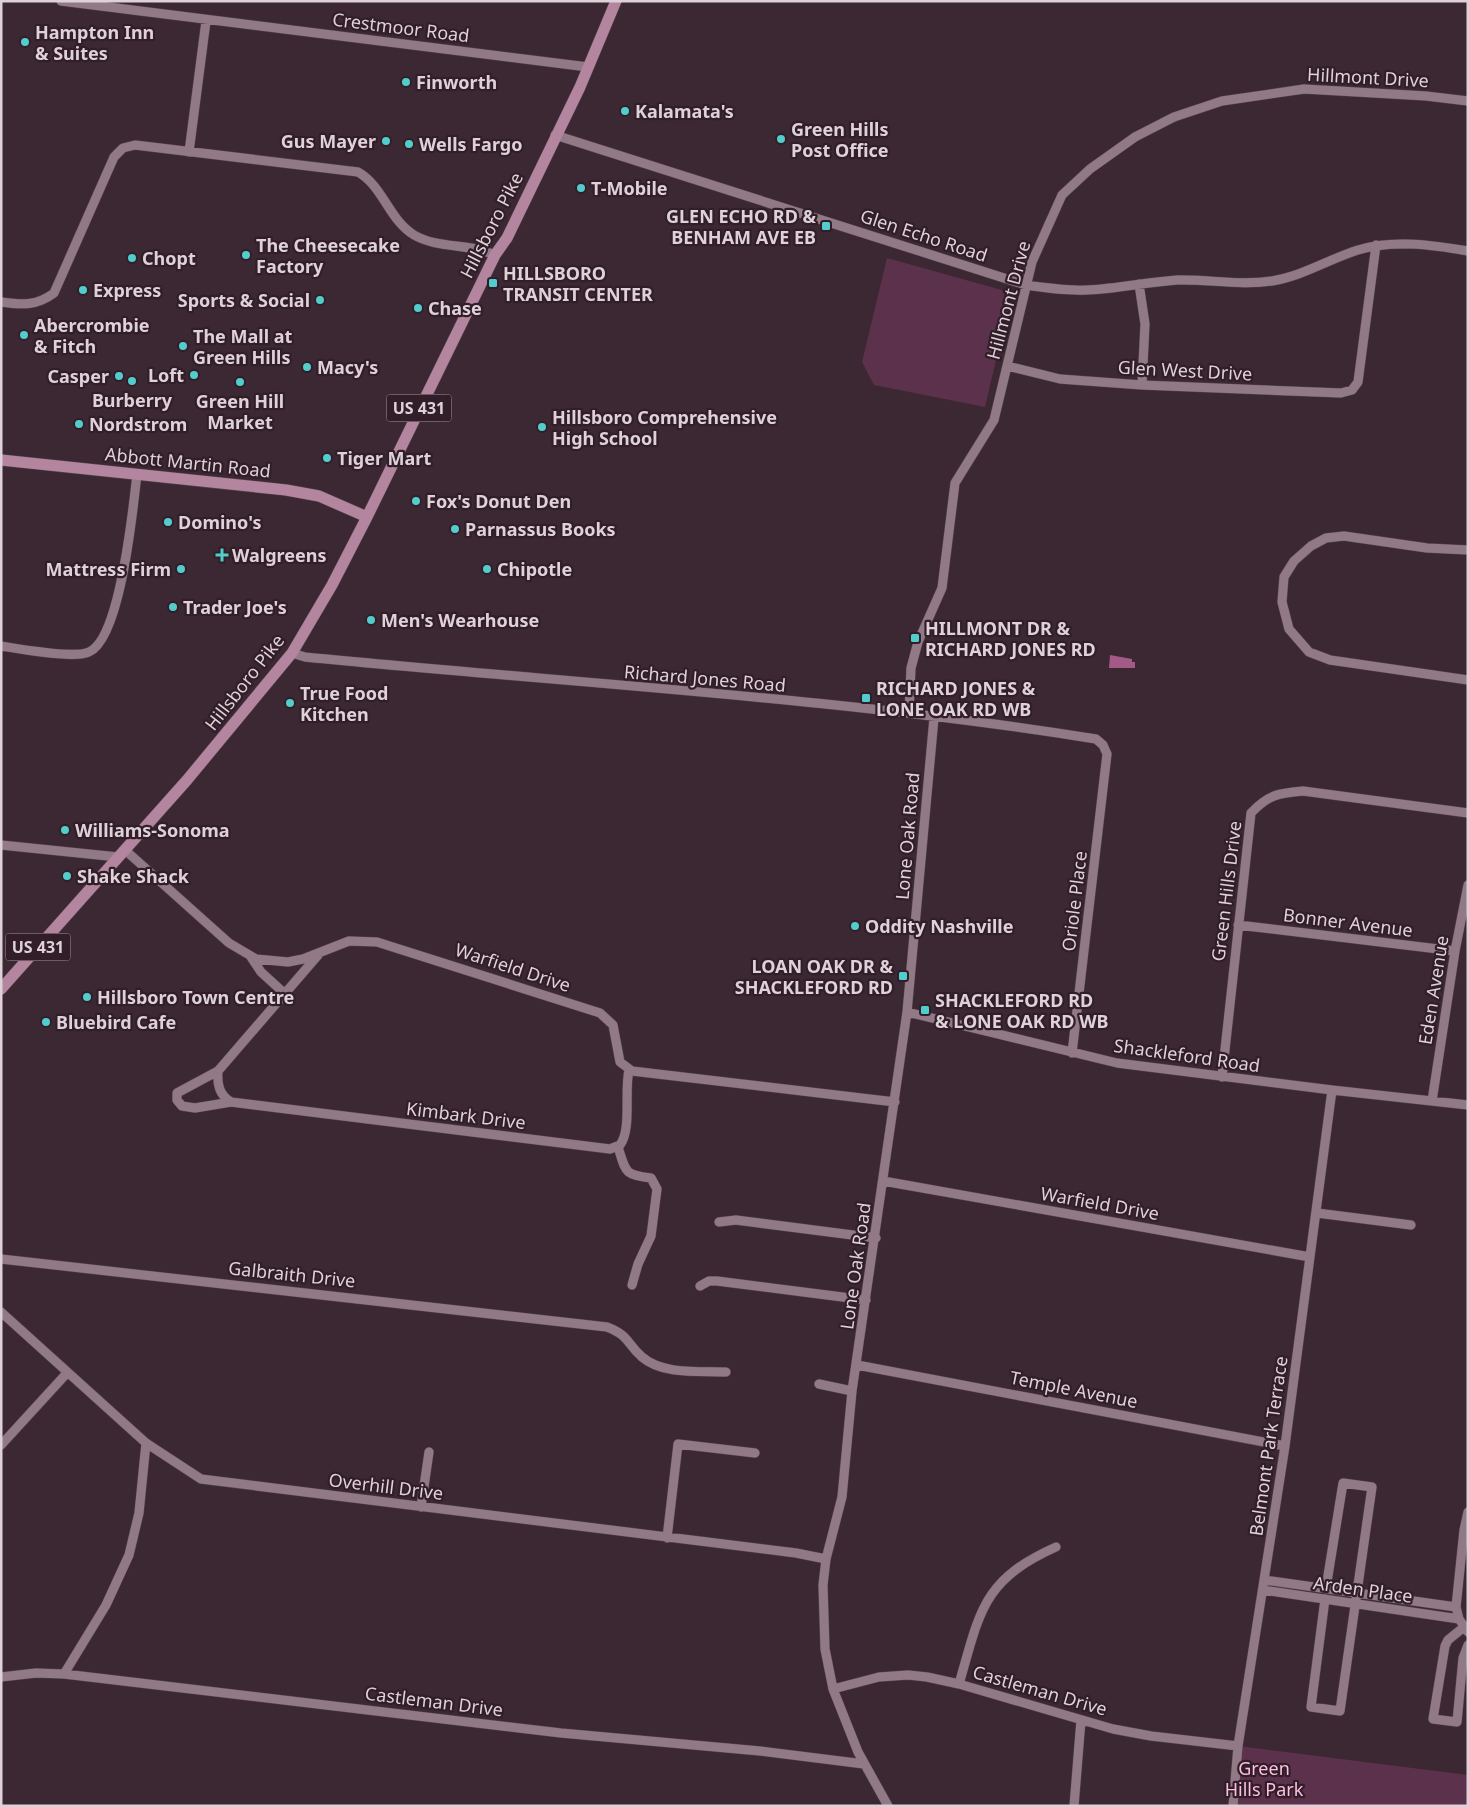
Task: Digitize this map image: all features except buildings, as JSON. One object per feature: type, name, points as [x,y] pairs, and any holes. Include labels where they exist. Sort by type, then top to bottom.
[{"type":"main road","name":"Hillsboro Pike","points":[[1,989],[187,780],[292,653],[332,585],[495,255],[507,238],[588,67],[616,1]]},
{"type":"main road","name":"Abbott Martin Road","points":[[1,460],[286,490],[319,496],[367,517]]},
{"type":"street","name":"Crestmoor Road","points":[[61,1],[206,21],[588,67]]},
{"type":"street","points":[[189,152],[206,21]]},
{"type":"street","name":"Hillmont Drive","points":[[909,713],[911,668],[918,642],[943,582],[955,483],[994,420],[1032,262],[1062,195],[1090,169],[1135,137],[1174,117],[1222,101],[1304,89],[1416,95],[1468,101]]},
{"type":"street","name":"Glen Echo Road","points":[[555,135],[1026,285],[1052,289],[1086,290],[1178,280],[1248,283],[1272,281],[1298,274],[1358,250],[1376,246],[1407,244],[1468,251]]},
{"type":"street","points":[[1,302],[24,306],[43,301],[54,292],[114,158],[123,148],[135,145],[358,172],[371,182],[399,223],[413,234],[427,241],[478,248],[495,255]]},
{"type":"street","name":"Glen West Drive","points":[[1007,366],[1060,379],[1142,385],[1342,392],[1352,390],[1358,382],[1376,246]]},
{"type":"street","points":[[1139,284],[1146,324],[1142,385]]},
{"type":"street","points":[[1,646],[74,654],[88,653],[102,640],[110,620],[124,569],[137,474]]},
{"type":"street","points":[[1468,550],[1427,548],[1344,536],[1326,538],[1294,561],[1284,577],[1282,602],[1289,629],[1309,652],[1330,660],[1468,680]]},
{"type":"street","name":"Richard Jones Road","points":[[292,653],[305,657],[423,669],[909,713],[934,718],[1096,739],[1103,745],[1107,754]]},
{"type":"street","name":"Lone Oak Road","points":[[888,1806],[864,1764],[833,1689],[825,1649],[823,1584],[826,1559],[842,1497],[852,1391],[876,1238],[907,1012],[934,718]]},
{"type":"street","name":"Oriole Place","points":[[1072,1053],[1107,754]]},
{"type":"street","name":"Green Hills Drive","points":[[1222,1077],[1251,813],[1265,799],[1285,792],[1303,790],[1468,813]]},
{"type":"street","points":[[1,845],[122,853]]},
{"type":"street","name":"Warfield Drive","points":[[122,853],[229,943],[251,957],[280,962],[303,959],[349,940],[377,942],[596,1011],[612,1022],[619,1058],[629,1070]]},
{"type":"street","name":"Eden Avenue","points":[[1432,1101],[1455,952],[1468,885]]},
{"type":"street","name":"Bonner Avenue","points":[[1238,926],[1455,952]]},
{"type":"street","name":"Kimbark Drive","points":[[321,952],[218,1071],[180,1090],[176,1096],[182,1106],[190,1108],[231,1102],[595,1148],[610,1149],[618,1147]]},
{"type":"street","points":[[251,957],[261,972],[284,993]]},
{"type":"street","name":"Shackleford Road","points":[[907,1012],[1117,1063],[1468,1105]]},
{"type":"street","points":[[632,1285],[638,1264],[651,1236],[657,1189],[654,1180],[632,1176],[626,1172],[618,1147],[622,1143],[626,1131],[626,1093],[629,1070],[895,1102]]},
{"type":"street","points":[[218,1071],[218,1086],[222,1094],[231,1102]]},
{"type":"street","name":"Belmont Park Terrace","points":[[1233,1806],[1238,1746],[1285,1446],[1332,1090]]},
{"type":"street","name":"Warfield Drive","points":[[884,1181],[1310,1257]]},
{"type":"street","points":[[1316,1213],[1411,1225]]},
{"type":"street","points":[[720,1222],[736,1220],[876,1238]]},
{"type":"street","name":"Galbraith Drive","points":[[1,1259],[607,1327],[621,1332],[641,1356],[654,1364],[669,1369],[726,1372]]},
{"type":"street","points":[[700,1286],[709,1281],[717,1281],[866,1300]]},
{"type":"street","name":"Overhill Drive","points":[[1,1312],[146,1443],[201,1479],[796,1553],[826,1559]]},
{"type":"street","name":"Temple Avenue","points":[[857,1365],[1285,1446]]},
{"type":"street","points":[[1,1445],[67,1373]]},
{"type":"street","points":[[819,1384],[852,1391]]},
{"type":"street","points":[[64,1674],[106,1605],[129,1555],[140,1505],[146,1443]]},
{"type":"street","points":[[667,1538],[678,1444],[755,1452]]},
{"type":"street","points":[[421,1507],[429,1452]]},
{"type":"street","points":[[1325,1600],[1310,1707],[1340,1711],[1372,1487],[1342,1482],[1326,1588]]},
{"type":"street","points":[[1468,1512],[1464,1530],[1456,1607],[1464,1626],[1448,1640],[1445,1646],[1433,1718],[1457,1722],[1462,1658],[1468,1645]]},
{"type":"street","points":[[959,1684],[977,1622],[989,1596],[1017,1566],[1056,1547]]},
{"type":"street","name":"Arden Place","points":[[1265,1580],[1456,1607]]},
{"type":"street","name":"Arden Place","points":[[1263,1590],[1355,1604],[1464,1626]]},
{"type":"street","name":"Castleman Drive","points":[[1,1677],[64,1674],[561,1733],[760,1751],[864,1764]]},
{"type":"street","name":"Castleman Drive","points":[[833,1689],[879,1677],[922,1676],[959,1684],[1082,1720],[1151,1736],[1238,1746]]},
{"type":"street","points":[[1074,1806],[1082,1720]]},
{"type":"green space","points":[[887,258],[1002,290],[1009,305],[985,407],[874,385],[862,362]]},
{"type":"green space","name":"Green Hills Park","points":[[1238,1746],[1468,1775],[1468,1806],[1233,1806]]},
{"type":"shaded area","points":[[1110,655],[1132,659],[1132,662],[1135,662],[1135,668],[1109,668]]},
{"type":"place","name":"Hampton Inn & Suites","points":[[25,42]]},
{"type":"place","name":"Finworth","points":[[406,82]]},
{"type":"place","name":"Kalamata's","points":[[625,111]]},
{"type":"place","name":"Green Hills Post Office","points":[[781,139]]},
{"type":"place","name":"Gus Mayer","points":[[386,141]]},
{"type":"place","name":"Wells Fargo","points":[[409,144]]},
{"type":"place","name":"T-Mobile","points":[[581,188]]},
{"type":"place","name":"GLEN ECHO RD & BENHAM AVE EB","points":[[826,226]]},
{"type":"place","name":"The Cheesecake Factory","points":[[246,255]]},
{"type":"place","name":"Chopt","points":[[132,258]]},
{"type":"place","name":"HILLSBORO TRANSIT CENTER","points":[[493,283]]},
{"type":"place","name":"Express","points":[[83,290]]},
{"type":"place","name":"Sports & Social","points":[[320,300]]},
{"type":"place","name":"Chase","points":[[418,308]]},
{"type":"place","name":"Abercrombie & Fitch","points":[[24,335]]},
{"type":"place","name":"The Mall at Green Hills","points":[[183,346]]},
{"type":"place","name":"Macy's","points":[[307,367]]},
{"type":"place","name":"Loft","points":[[194,375]]},
{"type":"place","name":"Casper","points":[[119,376]]},
{"type":"place","name":"Burberry","points":[[132,381]]},
{"type":"place","name":"Green Hill Market","points":[[240,382]]},
{"type":"place","name":"Nordstrom","points":[[79,424]]},
{"type":"place","name":"Hillsboro Comprehensive High School","points":[[542,427]]},
{"type":"place","name":"Tiger Mart","points":[[327,458]]},
{"type":"place","name":"Fox's Donut Den","points":[[416,501]]},
{"type":"place","name":"Domino's","points":[[168,522]]},
{"type":"place","name":"Parnassus Books","points":[[455,529]]},
{"type":"place","name":"Walgreens","points":[[222,555]]},
{"type":"place","name":"Mattress Firm","points":[[181,569]]},
{"type":"place","name":"Chipotle","points":[[487,569]]},
{"type":"place","name":"Trader Joe's","points":[[173,607]]},
{"type":"place","name":"Men's Wearhouse","points":[[371,620]]},
{"type":"place","name":"HILLMONT DR & RICHARD JONES RD","points":[[915,638]]},
{"type":"place","name":"RICHARD JONES & LONE OAK RD WB","points":[[866,698]]},
{"type":"place","name":"True Food Kitchen","points":[[290,703]]},
{"type":"place","name":"Williams-Sonoma","points":[[65,830]]},
{"type":"place","name":"Shake Shack","points":[[67,876]]},
{"type":"place","name":"Oddity Nashville","points":[[855,926]]},
{"type":"place","name":"LOAN OAK DR & SHACKLEFORD RD","points":[[903,976]]},
{"type":"place","name":"Hillsboro Town Centre","points":[[87,997]]},
{"type":"place","name":"SHACKLEFORD RD & LONE OAK RD WB","points":[[925,1010]]},
{"type":"place","name":"Bluebird Cafe","points":[[46,1022]]}]
